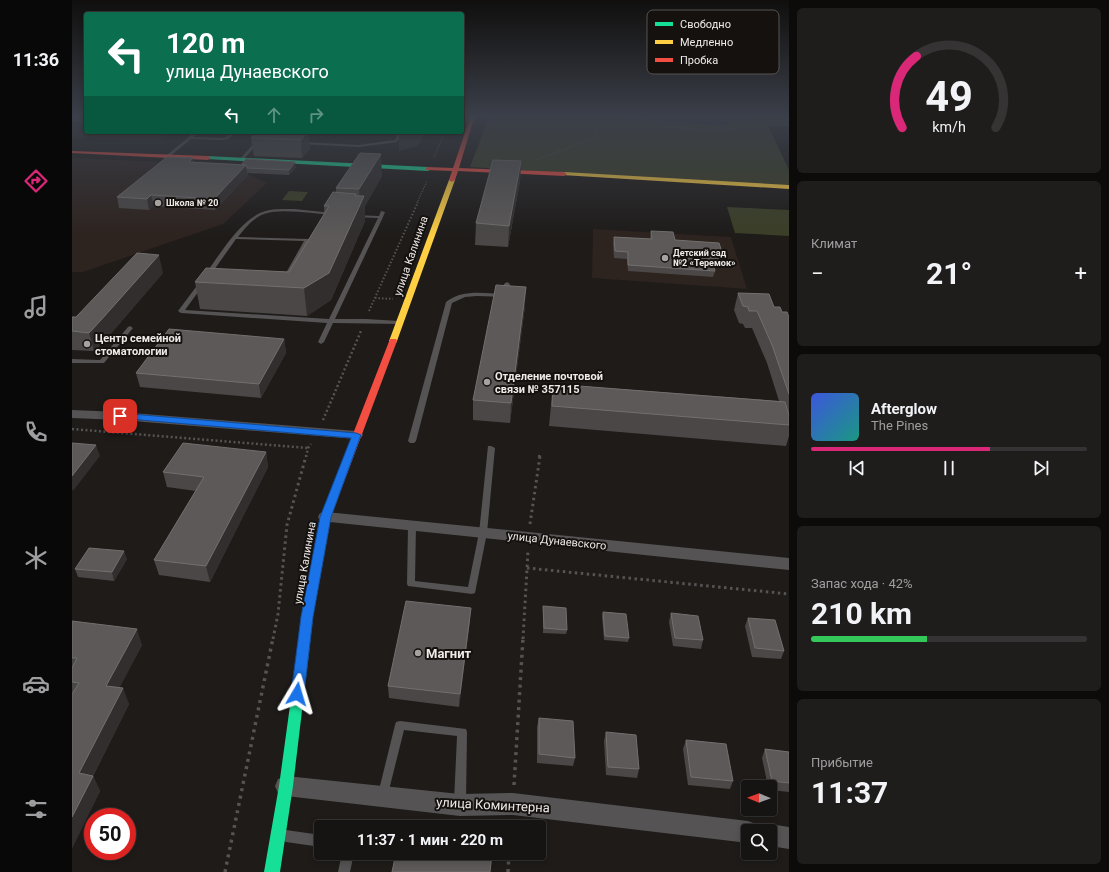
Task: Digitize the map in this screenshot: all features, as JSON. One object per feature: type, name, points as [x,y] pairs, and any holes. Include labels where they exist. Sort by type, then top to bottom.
[{"type":"main road","points":[[161,156],[455,170],[501,170],[789,187]]},
{"type":"main road","name":"улица Калинина","points":[[272,872],[286,786],[307,617],[326,517],[356,435],[391,347],[460,156]]},
{"type":"street","points":[[72,414],[120,416],[356,435]]},
{"type":"street","name":"улица Дунаевского","points":[[326,517],[789,564]]},
{"type":"street","name":"улица Коминтерна","points":[[286,786],[460,805],[513,804],[741,831]]},
{"type":"street","points":[[777,836],[789,838]]},
{"type":"lane","points":[[242,160],[246,156]]},
{"type":"lane","points":[[336,214],[270,210],[258,216],[245,226],[234,238],[181,311],[330,321],[366,320],[399,323]]},
{"type":"lane","points":[[321,342],[382,215],[351,215]]},
{"type":"lane","points":[[234,238],[307,240],[280,288]]},
{"type":"lane","points":[[412,441],[449,302],[464,295],[477,294],[505,296],[507,284]]},
{"type":"lane","points":[[197,290],[205,290]]},
{"type":"lane","points":[[72,361],[102,362],[130,328]]},
{"type":"lane","points":[[412,526],[411,584],[472,591],[483,533],[491,448]]},
{"type":"lane","points":[[382,796],[400,725],[462,732],[460,805]]},
{"type":"lane","points":[[278,835],[314,840]]},
{"type":"lane","points":[[344,872],[347,860]]},
{"type":"path","points":[[535,161],[548,156]]},
{"type":"path","points":[[72,429],[308,448]]},
{"type":"path","points":[[513,804],[528,537],[540,453]]},
{"type":"path","points":[[527,568],[789,594]]},
{"type":"path","points":[[508,872],[509,860]]},
{"type":"shaded area","name":"Школа № 20","points":[[72,158],[248,166],[244,172],[267,183],[223,224],[83,272],[72,272]]},
{"type":"shaded area","name":"Детский сад №2 «Теремок»","points":[[593,229],[731,237],[747,289],[592,278]]},
{"type":"green space","points":[[474,156],[782,156],[789,170],[789,186],[470,167]]},
{"type":"green space","points":[[289,191],[308,192],[302,201],[282,200]]},
{"type":"green space","points":[[727,207],[789,210],[789,236],[735,233]]},
{"type":"building","points":[[358,156],[380,156],[359,189],[336,188]]},
{"type":"building","points":[[167,157],[193,158],[189,162],[246,165],[214,199],[151,195],[147,199],[117,197]]},
{"type":"building","points":[[246,159],[295,162],[289,170],[247,168],[246,165],[241,165]]},
{"type":"building","points":[[493,160],[521,161],[509,226],[476,223]]},
{"type":"building","points":[[333,192],[364,196],[329,273],[304,288],[195,282],[206,268],[289,272],[329,206],[324,206]]},
{"type":"building","points":[[651,231],[673,232],[675,240],[719,243],[724,258],[712,258],[715,271],[628,265],[628,252],[615,251],[614,237],[652,239]]},
{"type":"building","points":[[137,253],[159,255],[89,333],[72,331],[72,317],[76,317]]},
{"type":"building","points":[[496,285],[526,287],[511,403],[473,400]]},
{"type":"building","points":[[738,293],[769,294],[774,307],[780,307],[782,312],[787,312],[789,317],[789,394],[772,345],[757,311],[749,311],[748,307],[743,306]]},
{"type":"building","points":[[169,329],[284,339],[259,384],[136,373]]},
{"type":"building","points":[[553,384],[785,402],[789,415],[789,425],[552,406]]},
{"type":"building","points":[[72,443],[96,445],[72,476]]},
{"type":"building","points":[[183,443],[266,452],[206,566],[154,560],[204,477],[163,472]]},
{"type":"building","points":[[89,548],[124,551],[112,572],[75,569]]},
{"type":"building","points":[[406,601],[471,608],[460,694],[388,686]]},
{"type":"building","points":[[543,606],[566,608],[567,630],[544,628]]},
{"type":"building","points":[[603,612],[626,614],[629,638],[605,636]]},
{"type":"building","points":[[671,613],[698,616],[703,640],[675,638]]},
{"type":"building","points":[[748,618],[775,620],[784,651],[755,648]]},
{"type":"building","points":[[72,621],[137,629],[106,686],[123,688],[79,773],[93,776],[72,817],[72,694],[79,683],[72,682],[72,668],[77,658],[72,658]]},
{"type":"building","points":[[539,718],[573,721],[575,758],[539,754]]},
{"type":"building","points":[[606,732],[636,735],[639,769],[608,767]]},
{"type":"building","points":[[686,740],[726,744],[733,781],[691,777]]},
{"type":"building","points":[[765,749],[789,752],[789,783],[772,780]]},
{"type":"building","points":[[395,860],[491,860],[490,872],[392,872]]},
{"type":"traffic: fast","points":[[208,158],[428,169]]},
{"type":"traffic: fast","points":[[272,872],[286,786],[301,669]]},
{"type":"traffic: slow","points":[[564,174],[789,187]]},
{"type":"traffic: slow","points":[[393,341],[452,180]]},
{"type":"traffic: slow","points":[[301,669],[307,617],[326,517],[333,498]]},
{"type":"traffic: jam","points":[[156,156],[208,158]]},
{"type":"traffic: jam","points":[[452,180],[460,156]]},
{"type":"traffic: jam","points":[[428,169],[493,170],[564,174]]},
{"type":"traffic: jam","points":[[333,498],[393,341]]},
{"type":"place","name":"Школа № 20","points":[[158,203]]},
{"type":"place","name":"Детский сад №2 «Теремок»","points":[[665,258]]},
{"type":"place","name":"Центр cемейной cтоматологии","points":[[87,344]]},
{"type":"place","name":"Отделение почтовой связи № 357115","points":[[487,382]]},
{"type":"place","name":"Магнит","points":[[418,653]]},
{"type":"route","points":[[120,416],[356,435],[326,517],[307,617],[297,694]]}]
